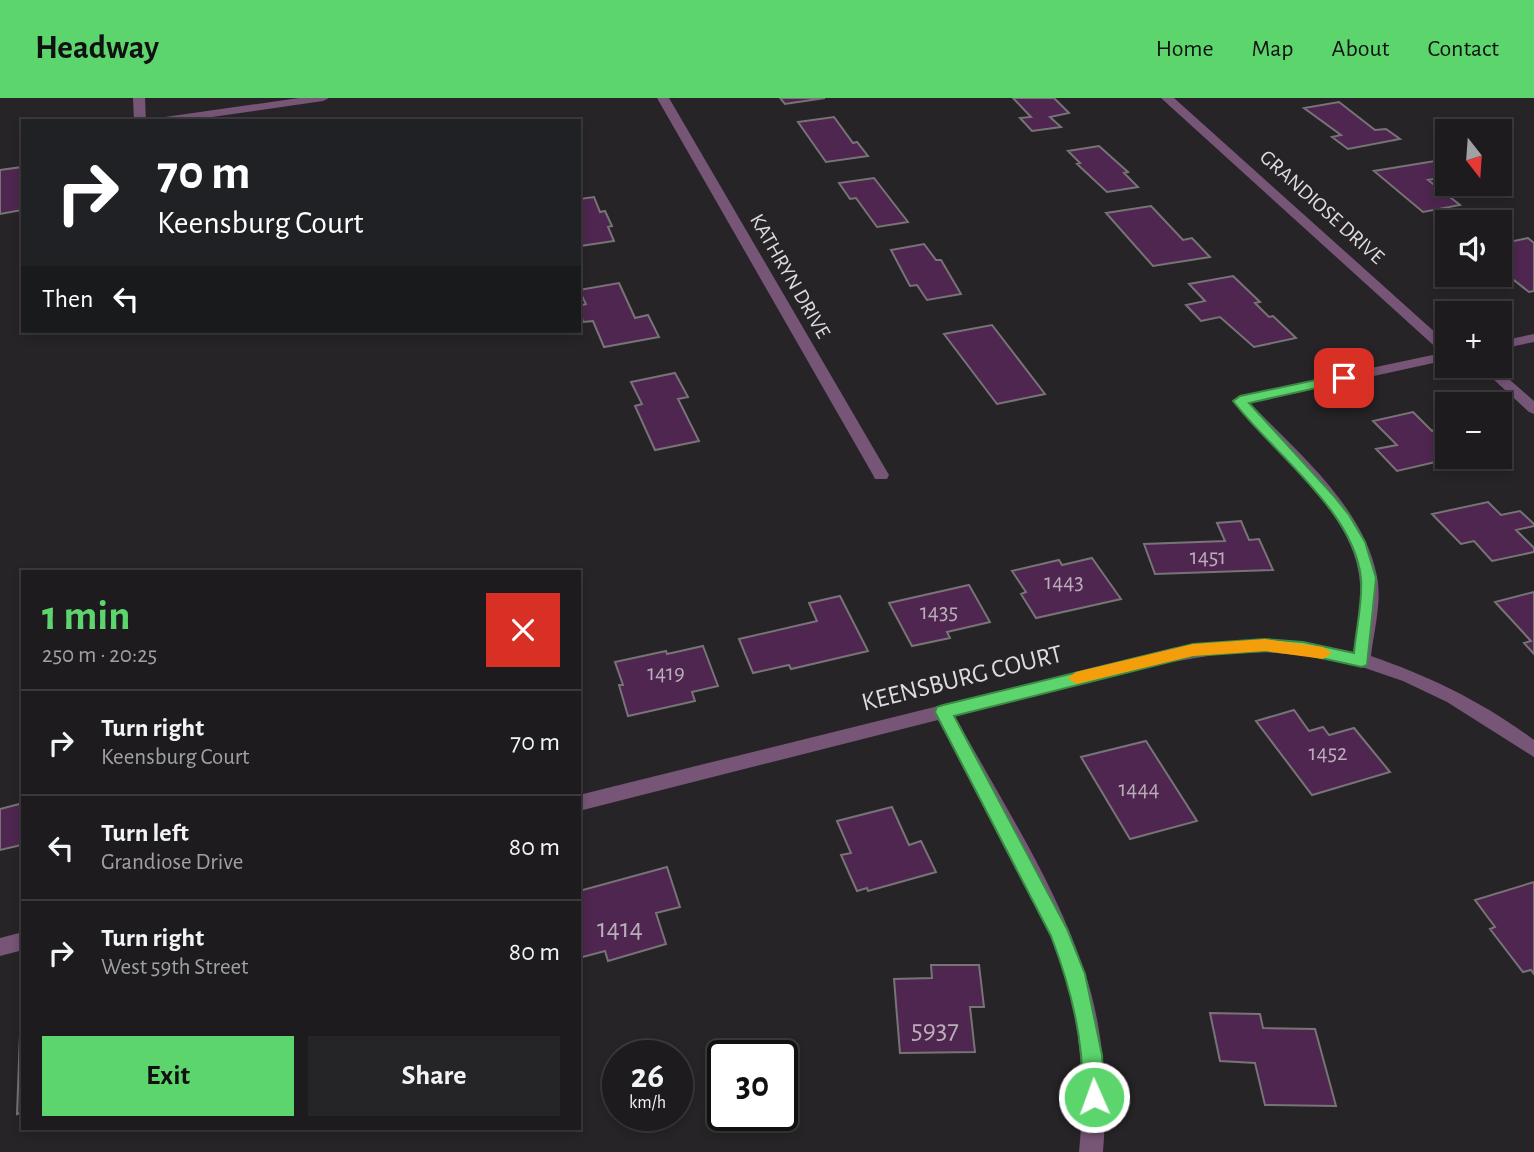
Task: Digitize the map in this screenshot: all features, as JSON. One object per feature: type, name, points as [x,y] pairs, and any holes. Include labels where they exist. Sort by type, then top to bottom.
[{"type":"street","points":[[139,98],[140,119]]},
{"type":"street","points":[[173,119],[323,98]]},
{"type":"street","name":"KATHRYN DRIVE","points":[[663,98],[881,475]]},
{"type":"street","name":"GRANDIOSE DRIVE","points":[[1167,98],[1435,339]]},
{"type":"street","points":[[1512,343],[1534,338]]},
{"type":"street","points":[[1435,359],[1240,401],[1328,498],[1358,542],[1369,578],[1362,661],[1398,671],[1453,696],[1503,726],[1534,750]]},
{"type":"street","points":[[1499,378],[1534,409]]},
{"type":"street","name":"KEENSBURG COURT","points":[[581,802],[1193,650],[1265,645],[1303,648],[1362,661]]},
{"type":"street","points":[[943,712],[1045,900],[1075,974],[1092,1055],[1094,1120],[1091,1152]]},
{"type":"street","points":[[0,947],[21,942]]},
{"type":"building","points":[[780,98],[825,98],[785,104]]},
{"type":"building","points":[[1013,98],[1054,98],[1069,113],[1050,117],[1061,127],[1032,131],[1020,118],[1031,117]]},
{"type":"building","points":[[1339,102],[1375,130],[1386,129],[1400,139],[1348,149],[1332,137],[1341,135],[1304,108]]},
{"type":"building","points":[[834,117],[853,143],[857,142],[868,156],[826,162],[798,122]]},
{"type":"building","points":[[1099,146],[1128,172],[1124,173],[1138,187],[1107,192],[1077,164],[1080,163],[1068,151]]},
{"type":"building","points":[[1435,161],[1435,179],[1428,180],[1435,185],[1435,196],[1448,196],[1460,205],[1423,212],[1374,171]]},
{"type":"building","points":[[21,167],[21,210],[0,214],[0,170]]},
{"type":"building","points":[[874,178],[908,222],[877,227],[856,198],[850,199],[839,183]]},
{"type":"building","points":[[594,197],[600,212],[605,211],[612,226],[608,227],[614,241],[581,246],[581,199]]},
{"type":"building","points":[[1151,206],[1183,240],[1192,238],[1210,257],[1153,266],[1106,213]]},
{"type":"building","points":[[1528,238],[1534,243],[1534,291],[1529,292],[1512,279],[1512,241]]},
{"type":"building","points":[[924,244],[936,260],[941,260],[961,294],[927,300],[917,285],[910,286],[891,250]]},
{"type":"building","points":[[1233,276],[1260,302],[1255,303],[1269,317],[1273,316],[1296,338],[1254,347],[1220,317],[1201,321],[1186,305],[1205,301],[1189,284]]},
{"type":"building","points":[[619,283],[635,318],[648,315],[659,337],[604,347],[593,321],[583,322],[581,305],[586,304],[581,290]]},
{"type":"building","points":[[992,325],[1045,394],[997,404],[944,334]]},
{"type":"building","points":[[675,373],[688,397],[678,399],[699,441],[655,450],[635,406],[642,404],[631,382]]},
{"type":"building","points":[[1413,412],[1432,431],[1435,430],[1435,462],[1397,471],[1376,449],[1397,445],[1373,421]]},
{"type":"building","points":[[1488,502],[1501,515],[1520,511],[1534,524],[1516,530],[1534,548],[1534,552],[1492,561],[1474,541],[1461,544],[1432,514]]},
{"type":"building","points":[[1241,521],[1249,540],[1259,539],[1273,570],[1155,574],[1144,544],[1225,541],[1217,523]]},
{"type":"building","points":[[1092,558],[1121,599],[1036,618],[1021,594],[1026,592],[1012,571],[1059,560],[1062,565]]},
{"type":"building","points":[[969,585],[990,622],[947,632],[950,638],[912,646],[889,603]]},
{"type":"building","points":[[1534,592],[1534,654],[1524,643],[1531,641],[1495,602]]},
{"type":"building","points":[[840,596],[868,651],[791,669],[789,665],[753,673],[739,639],[817,621],[809,603]]},
{"type":"building","points":[[703,646],[718,686],[692,692],[695,701],[628,716],[619,685],[623,685],[615,662]]},
{"type":"building","points":[[1294,710],[1309,731],[1323,727],[1329,735],[1354,728],[1390,772],[1312,795],[1256,721]]},
{"type":"building","points":[[1146,741],[1197,821],[1130,839],[1081,757]]},
{"type":"building","points":[[21,804],[21,845],[0,850],[0,809]]},
{"type":"building","points":[[892,807],[909,845],[921,841],[936,872],[868,891],[867,888],[857,891],[841,855],[851,853],[837,821]]},
{"type":"building","points":[[667,867],[680,907],[656,913],[666,944],[608,961],[605,951],[581,957],[581,890]]},
{"type":"building","points":[[1534,882],[1534,974],[1531,970],[1523,972],[1490,929],[1495,927],[1475,900]]},
{"type":"building","points":[[931,965],[979,965],[984,1007],[970,1007],[975,1052],[900,1053],[894,979],[932,978]]},
{"type":"building","points":[[1210,1013],[1260,1014],[1263,1028],[1315,1029],[1336,1106],[1265,1105],[1255,1063],[1220,1061]]},
{"type":"building","points":[[20,1035],[21,1113],[17,1114]]},
{"type":"slow traffic","points":[[1076,678],[1193,650],[1229,646],[1265,645],[1303,648],[1323,653]]},
{"type":"route","points":[[1094,1097],[1092,1055],[1085,1013],[1075,974],[1060,934],[1045,900],[943,712],[1193,650],[1265,645],[1303,648],[1362,661],[1369,578],[1358,542],[1328,498],[1240,401],[1344,378]]}]
